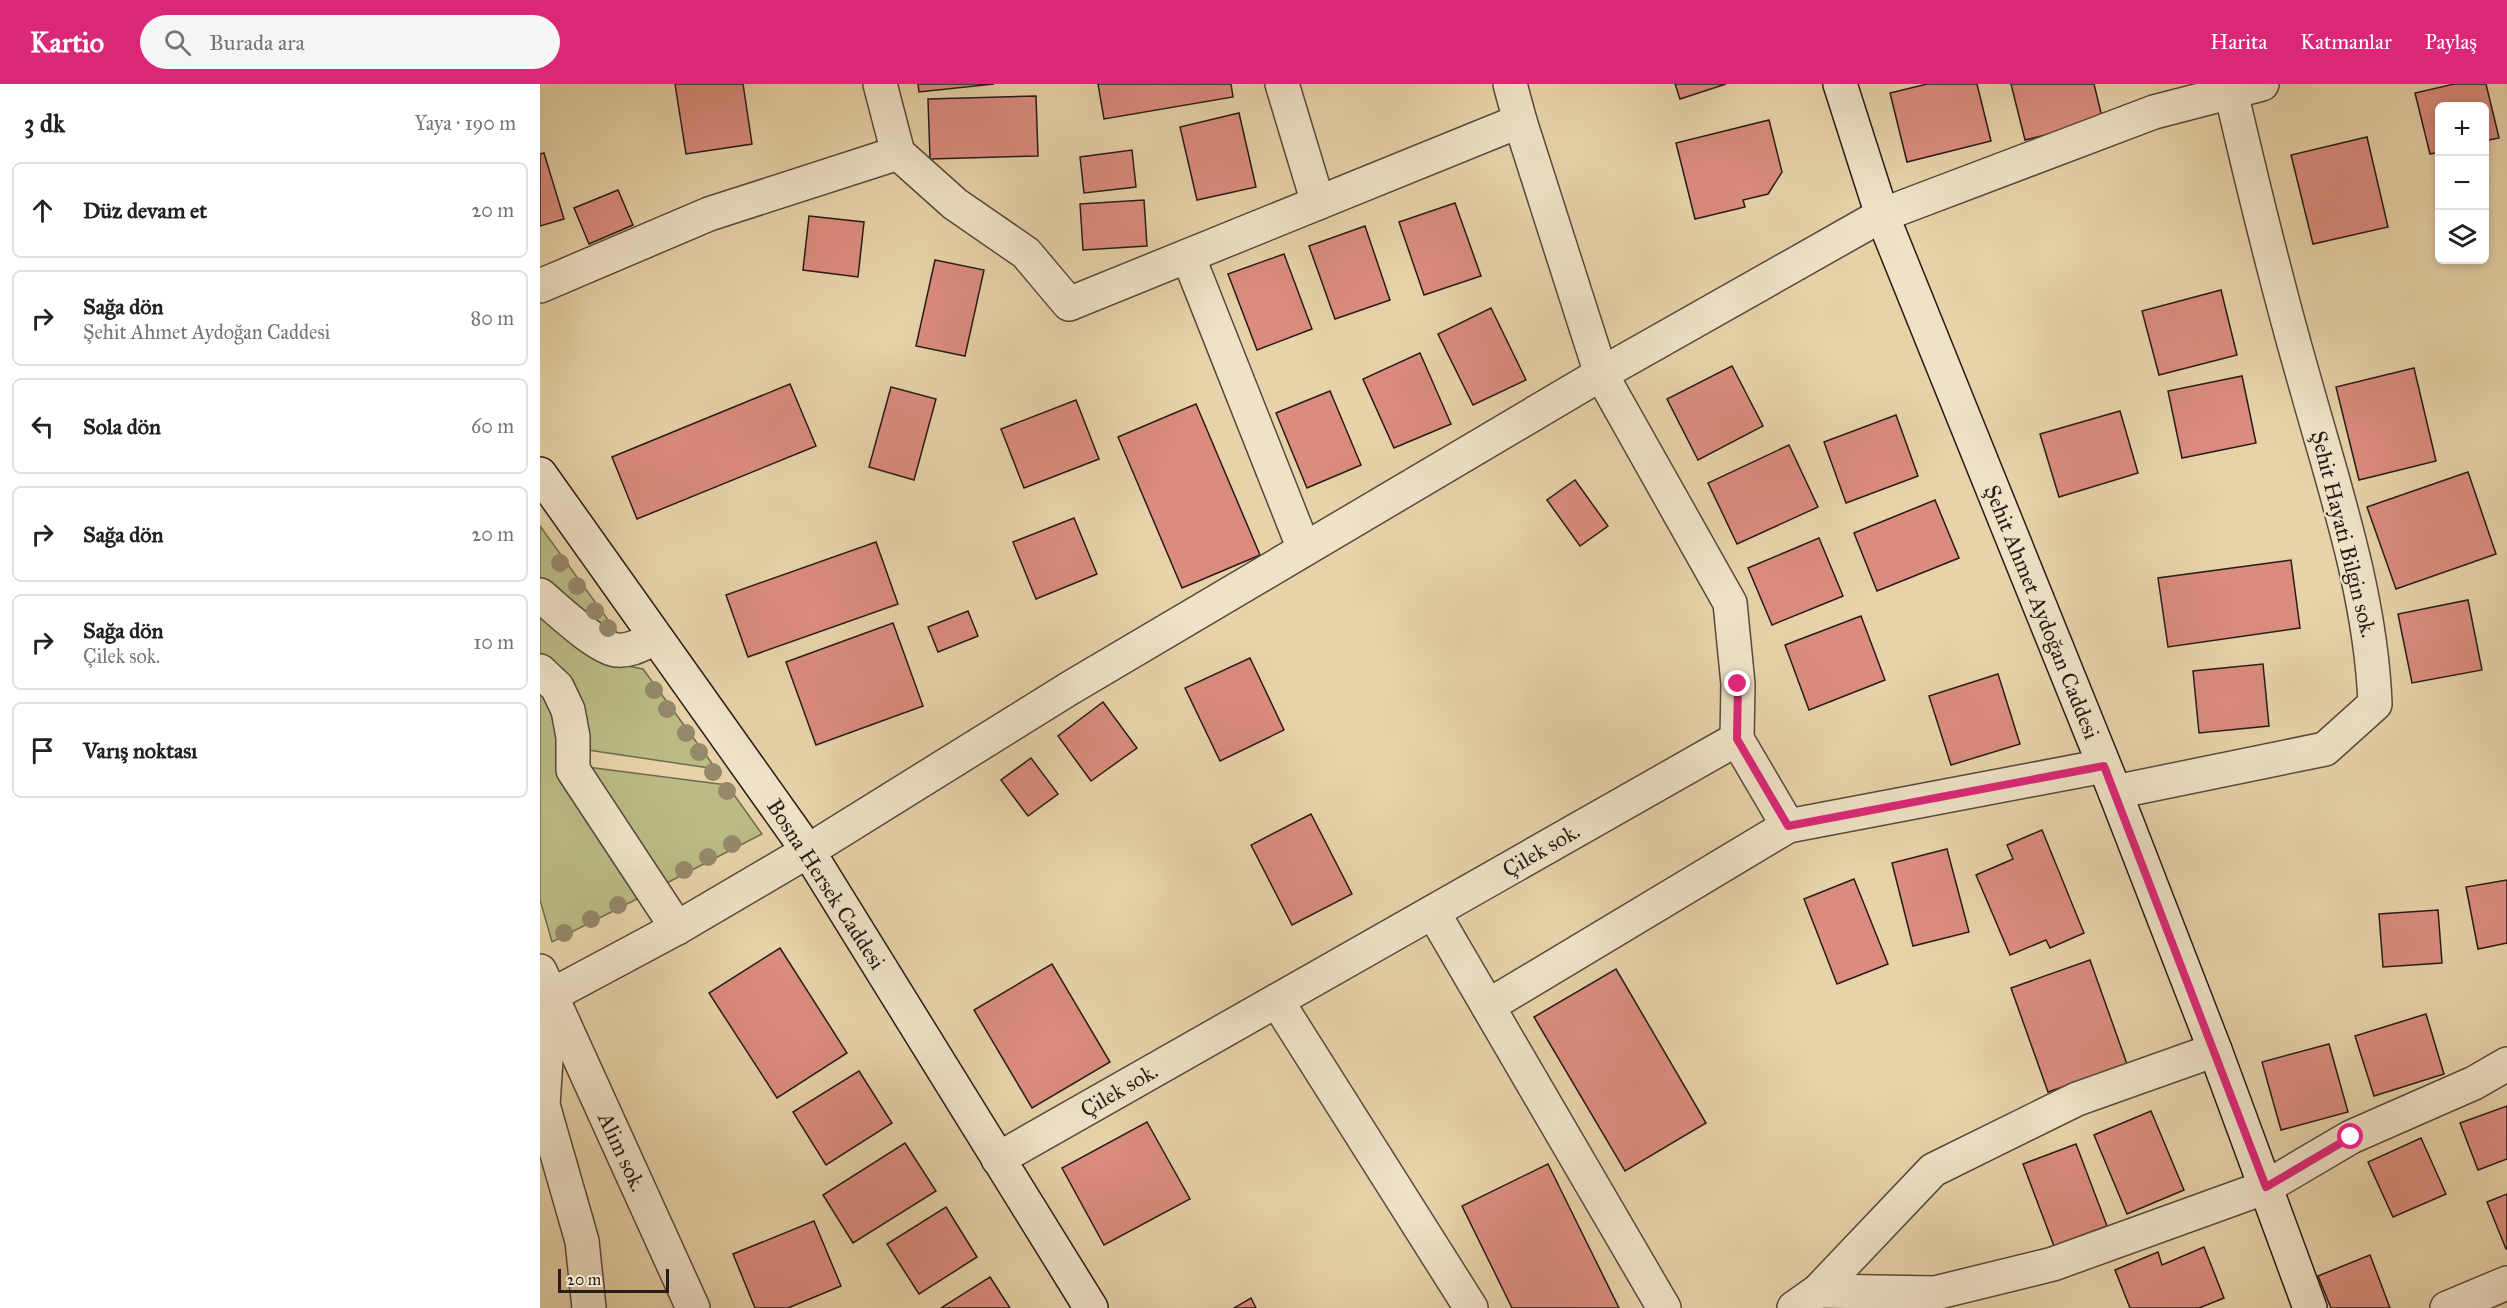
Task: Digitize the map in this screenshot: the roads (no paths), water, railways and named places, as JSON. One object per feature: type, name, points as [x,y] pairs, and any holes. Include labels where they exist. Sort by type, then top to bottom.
[{"type":"street","points":[[880,84],[898,153],[955,204],[1026,253],[1069,304],[1520,121]]},
{"type":"street","points":[[1282,84],[1318,203]]},
{"type":"street","points":[[1488,1006],[1788,826],[1737,739],[1738,684],[1730,603],[1601,374],[1510,84]]},
{"type":"street","name":"Şehit Ahmet Aydoğan Caddesi","points":[[1840,84],[1882,215],[2109,779],[2215,1050],[2310,1308]]},
{"type":"street","points":[[589,1308],[582,1241],[543,1105],[543,989],[677,928],[808,851],[1070,688],[1304,549],[1601,374],[1882,215],[2154,112],[2185,94],[2247,88]]},
{"type":"street","name":"Şehit Hayati Bilgin sok.","points":[[1788,826],[2325,749],[2375,704],[2374,657],[2349,540],[2258,206],[2247,88]]},
{"type":"street","points":[[540,286],[710,214],[898,153]]},
{"type":"street","points":[[1188,256],[1304,549]]},
{"type":"street","name":"Bosna Hersek Caddesi","points":[[540,474],[808,851],[1091,1308]]},
{"type":"street","points":[[540,595],[606,647],[617,650],[629,649],[656,638]]},
{"type":"street","points":[[540,671],[557,687],[568,710],[573,737],[573,770],[677,928]]},
{"type":"street","name":"Çilek sok.","points":[[998,1159],[1737,739]]},
{"type":"street","points":[[1433,912],[1664,1308]]},
{"type":"street","name":"Alim sok.","points":[[543,989],[693,1308]]},
{"type":"street","points":[[1277,1001],[1471,1308]]},
{"type":"street","points":[[1806,1299],[1933,1170],[2076,1099],[2215,1050]]},
{"type":"street","points":[[1806,1299],[1935,1293],[2053,1264],[2266,1187],[2351,1137],[2474,1083],[2507,1064]]},
{"type":"street","points":[[2447,1308],[2507,1283]]}]
